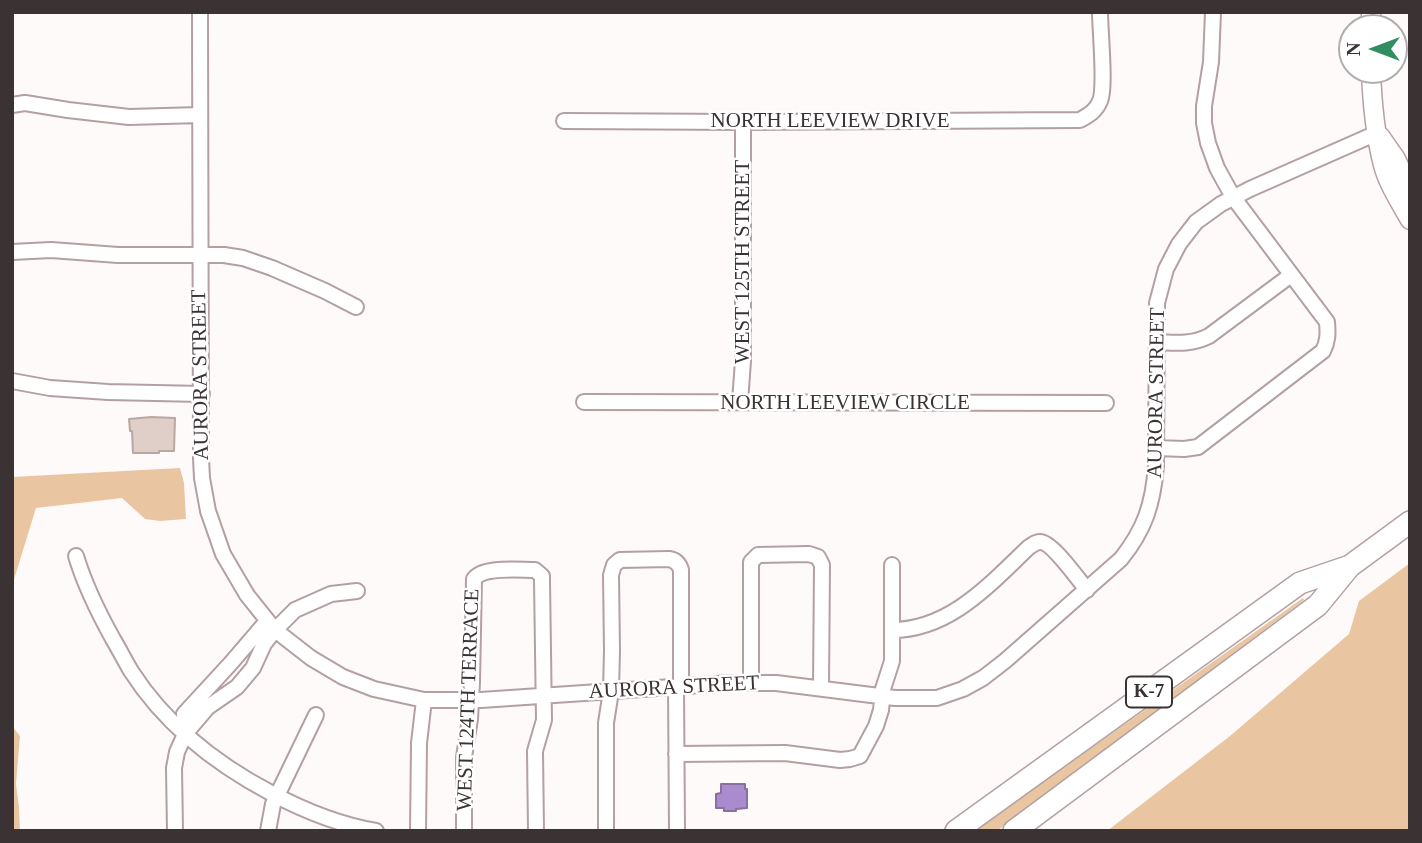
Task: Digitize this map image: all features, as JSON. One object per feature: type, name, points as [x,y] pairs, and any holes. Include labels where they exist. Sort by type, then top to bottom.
[{"type":"highway","name":"K-7","points":[[1014,831],[1318,606],[1350,566],[1410,522]]},
{"type":"highway","name":"K-7","points":[[956,831],[1300,583],[1350,566]]},
{"type":"main road","points":[[1372,84],[1383,166],[1410,220]]},
{"type":"main road","points":[[1377,133],[1396,159],[1410,189]]},
{"type":"street","name":"AURORA STREET","points":[[200,12],[201,468],[208,511],[217,540],[230,569],[247,595],[271,626],[293,645],[343,677],[374,689],[424,700],[471,700],[751,683],[821,687],[882,696],[937,698],[963,689],[983,678],[1121,559],[1135,542],[1147,517],[1154,494],[1157,448],[1157,303],[1166,269],[1179,244],[1196,222],[1233,197],[1377,133]]},
{"type":"street","name":"NORTH LEEVIEW DRIVE","points":[[564,121],[1080,120],[1093,113],[1101,100],[1100,12]]},
{"type":"street","points":[[1157,448],[1198,447],[1323,351],[1327,343],[1327,323],[1233,197],[1208,144],[1204,123],[1213,12]]},
{"type":"street","points":[[12,105],[25,103],[129,117],[200,115]]},
{"type":"street","name":"WEST 125TH STREET","points":[[740,402],[743,362],[743,122]]},
{"type":"street","points":[[12,251],[51,250],[118,255],[215,254],[243,258],[325,290],[356,307]]},
{"type":"street","points":[[1157,342],[1197,342],[1209,337],[1291,275]]},
{"type":"street","points":[[12,382],[108,392],[201,394]]},
{"type":"street","name":"NORTH LEEVIEW CIRCLE","points":[[584,402],[1106,403]]},
{"type":"street","points":[[892,630],[918,628],[961,608],[1037,542],[1052,548],[1087,590]]},
{"type":"street","points":[[751,683],[751,562],[758,555],[809,554],[820,560],[822,565],[821,687]]},
{"type":"street","points":[[76,556],[91,598],[132,672],[146,692],[185,734],[224,765],[277,796],[317,814],[376,831]]},
{"type":"street","points":[[606,831],[606,723],[611,691],[611,569],[623,560],[669,559],[677,562],[681,570],[676,754],[677,831]]},
{"type":"street","points":[[676,754],[785,753],[840,760],[860,755],[876,726],[892,661],[892,565]]},
{"type":"street","name":"WEST 124TH TERRACE","points":[[464,831],[464,757],[470,719],[475,576],[482,573],[535,570],[542,576],[544,695]]},
{"type":"street","points":[[185,734],[184,714],[231,663],[271,626],[312,601],[331,594],[357,591]]},
{"type":"street","points":[[257,661],[271,626]]},
{"type":"street","points":[[175,831],[174,768],[185,734],[208,708],[237,687],[257,661],[273,648],[293,645]]},
{"type":"street","points":[[536,831],[535,751],[544,720],[544,695]]},
{"type":"street","points":[[418,831],[419,743],[424,700]]},
{"type":"street","points":[[268,831],[277,796],[316,715]]},
{"type":"shaded area","points":[[180,468],[184,483],[186,519],[145,519],[122,498],[36,508],[12,586],[12,477]]},
{"type":"shaded area","points":[[1410,563],[1410,831],[1107,831],[1230,736],[1349,634],[1359,601]]},
{"type":"shaded area","points":[[1303,598],[1304,600],[997,831],[974,831]]},
{"type":"shaded area","points":[[12,726],[20,736],[16,784],[20,831],[12,831]]},
{"type":"shaded area","points":[[721,784],[745,784],[747,808],[724,811],[724,808],[716,808],[716,794],[721,793]]},
{"type":"building","points":[[175,418],[174,451],[133,453],[129,419]]}]
